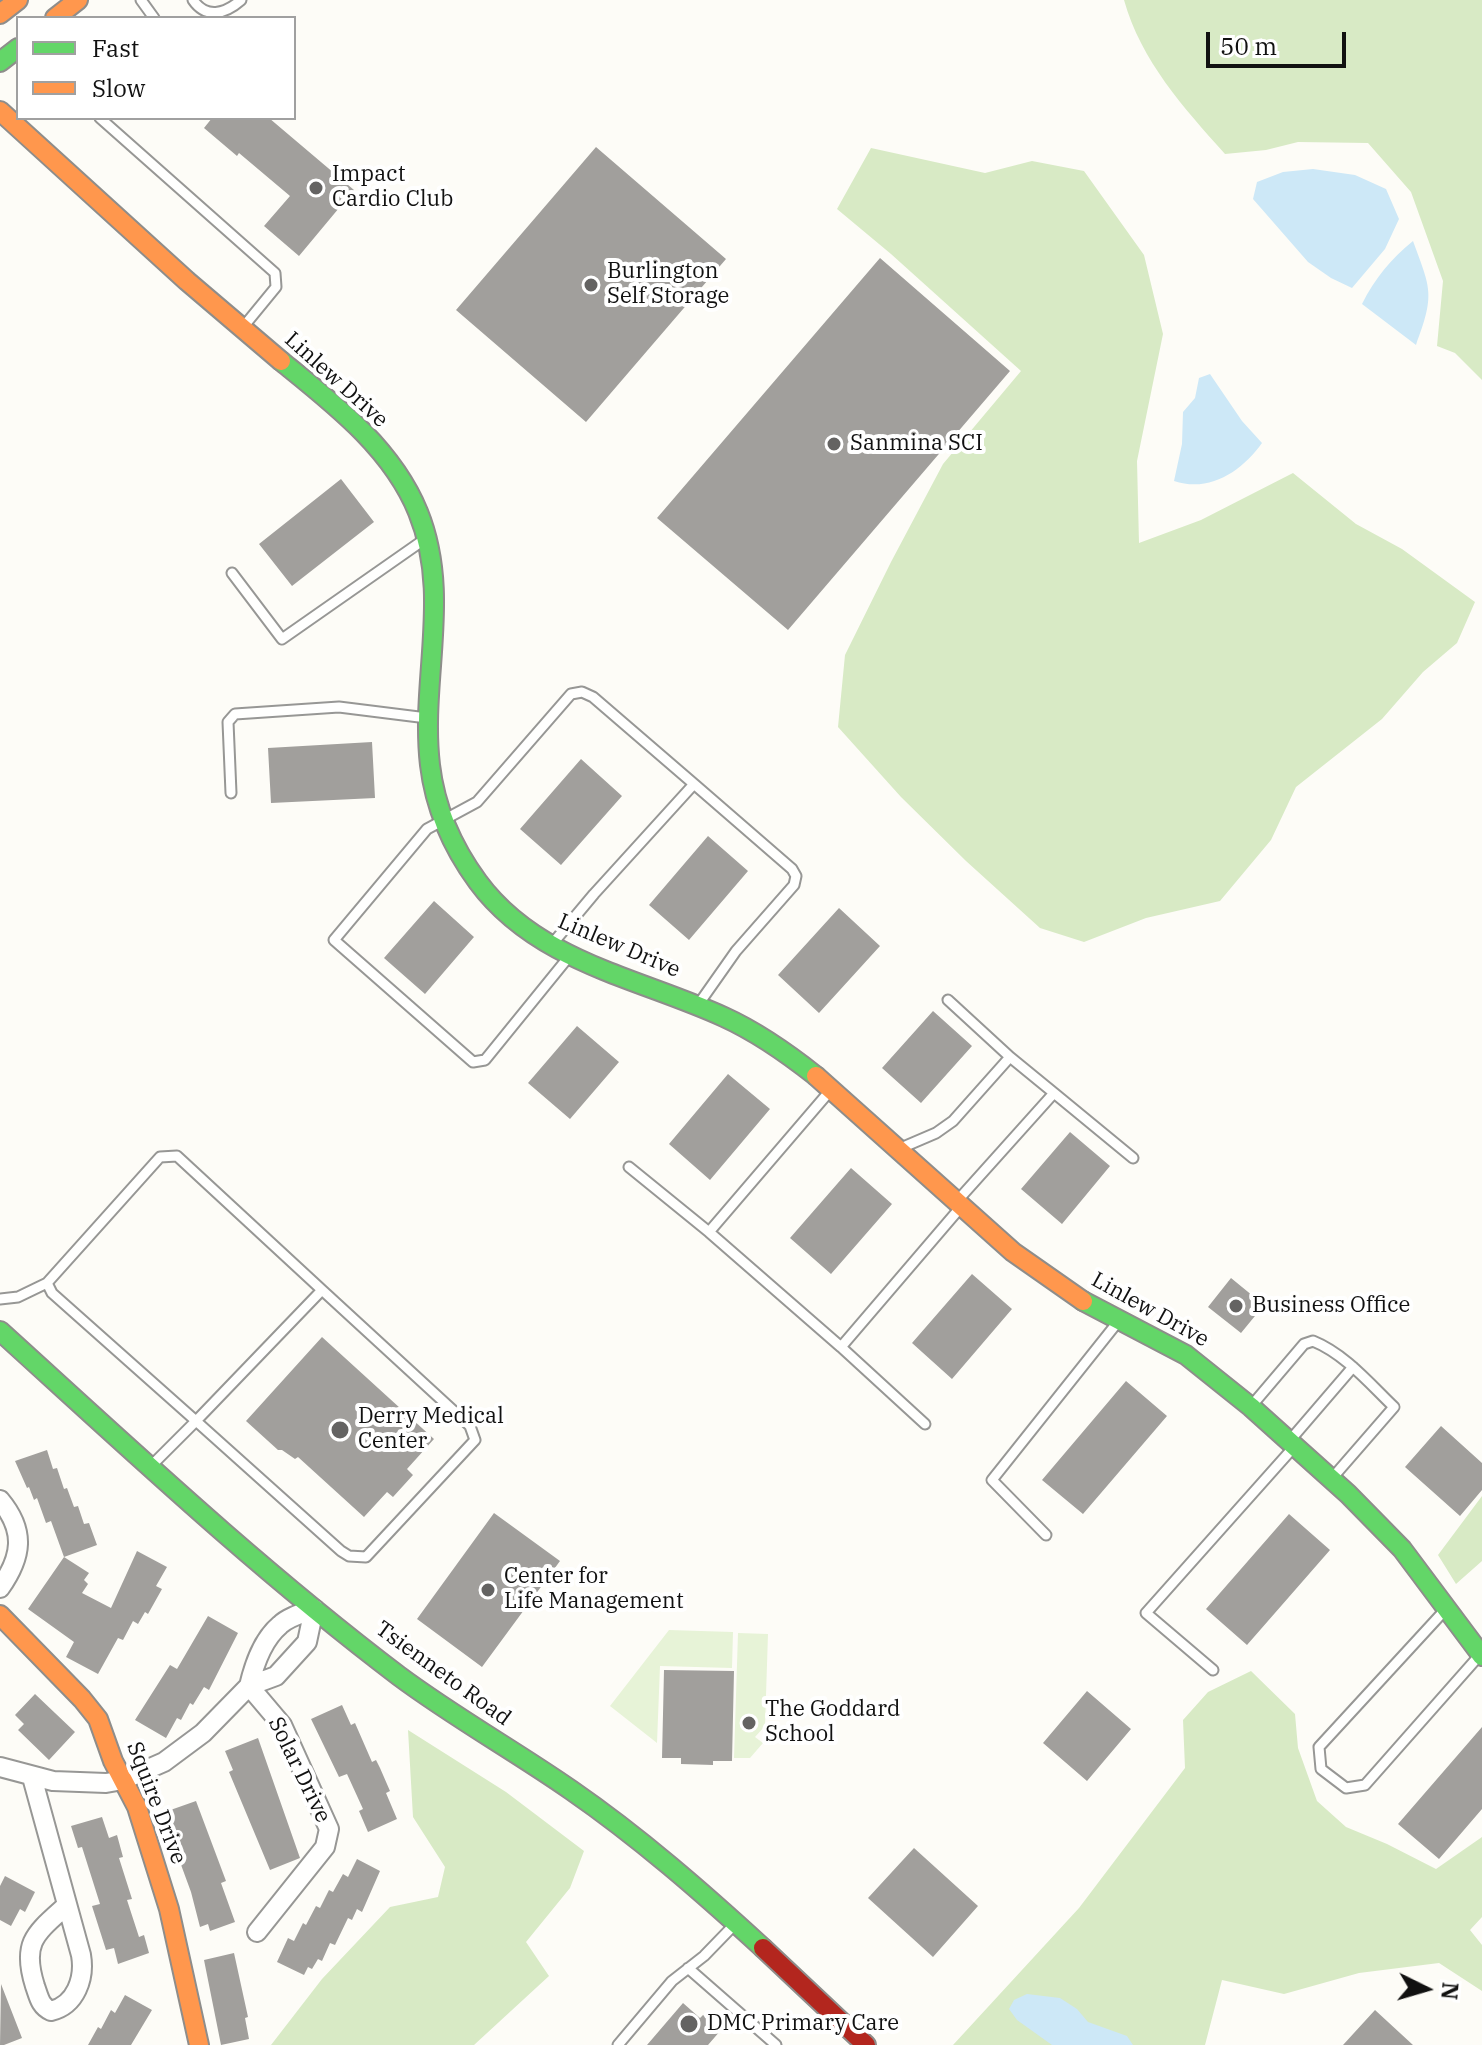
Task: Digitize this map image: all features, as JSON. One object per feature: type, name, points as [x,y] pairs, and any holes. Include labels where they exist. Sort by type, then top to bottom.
[{"type":"street","points":[[0,14],[18,0]]},
{"type":"street","points":[[58,16],[78,0]]},
{"type":"street","points":[[0,62],[16,50]]},
{"type":"street","name":"Linlew Drive","points":[[0,111],[328,401],[399,476],[416,506],[436,571],[438,606],[430,718],[431,769],[443,818],[462,858],[493,900],[514,919],[570,956],[698,1005],[760,1036],[831,1089],[1039,1272],[1094,1308],[1186,1355],[1292,1443],[1402,1549],[1481,1656]]},
{"type":"street","name":"Tsienneto Road","points":[[0,1331],[314,1609],[436,1703],[584,1799],[680,1874],[736,1922],[866,2045]]},
{"type":"street","points":[[0,1500],[14,1521],[18,1552],[16,1562],[0,1588]]},
{"type":"street","points":[[249,1686],[253,1669],[267,1640],[281,1623],[314,1609]]},
{"type":"street","points":[[0,1767],[32,1777],[75,1784],[123,1780],[164,1762],[187,1746],[249,1686],[276,1676],[307,1642],[314,1609]]},
{"type":"street","name":"Squire Drive","points":[[0,1615],[90,1707],[104,1731],[113,1761],[137,1807],[174,1925],[199,2045]]},
{"type":"street","name":"Solar Drive","points":[[249,1686],[282,1725],[329,1829],[325,1847],[257,1932]]},
{"type":"street","points":[[32,1777],[81,1955],[82,1978],[69,2001],[51,2011],[41,2004],[29,1967],[29,1954],[35,1936],[67,1905]]},
{"type":"lane","points":[[193,0],[211,14],[222,12],[241,0]]},
{"type":"lane","points":[[102,120],[275,273],[276,287],[242,328]]},
{"type":"lane","points":[[232,573],[282,639],[428,538]]},
{"type":"lane","points":[[570,956],[485,1060],[473,1062],[334,940],[427,829],[477,802],[571,694],[582,692],[593,697],[792,869],[796,876],[794,885],[736,951],[698,1005]]},
{"type":"lane","points":[[231,793],[228,722],[235,714],[339,707],[430,718]]},
{"type":"lane","points":[[551,945],[694,784]]},
{"type":"lane","points":[[948,1000],[1010,1057],[1133,1158]]},
{"type":"lane","points":[[898,1150],[936,1133],[953,1121],[1010,1057]]},
{"type":"lane","points":[[709,1232],[831,1089]]},
{"type":"lane","points":[[841,1347],[1054,1093]]},
{"type":"lane","points":[[0,1299],[18,1297],[47,1283],[160,1157],[177,1156],[470,1426],[475,1440],[366,1557],[349,1556],[52,1293],[47,1283]]},
{"type":"lane","points":[[629,1167],[709,1232],[925,1424]]},
{"type":"lane","points":[[151,1466],[322,1290]]},
{"type":"lane","points":[[1046,1535],[992,1480],[1119,1320]]},
{"type":"lane","points":[[1251,1407],[1304,1344],[1313,1341],[1324,1345],[1353,1367],[1394,1407],[1332,1479]]},
{"type":"lane","points":[[1213,1670],[1146,1613],[1353,1367]]},
{"type":"lane","points":[[1446,1609],[1319,1747],[1321,1769],[1346,1788],[1365,1785],[1481,1656]]},
{"type":"lane","points":[[618,2045],[672,1981],[704,1956],[736,1922]]},
{"type":"lane","points":[[688,1968],[776,2045]]},
{"type":"green space","points":[[1124,0],[1482,0],[1482,380],[1455,353],[1437,346],[1443,281],[1411,192],[1368,143],[1298,142],[1266,150],[1225,154],[1166,83],[1141,43]]},
{"type":"green space","points":[[871,148],[985,173],[1032,161],[1084,171],[1144,255],[1163,334],[1137,461],[1139,543],[1201,520],[1293,473],[1356,524],[1402,549],[1475,602],[1457,643],[1423,672],[1382,719],[1296,787],[1271,840],[1220,901],[1146,918],[1084,942],[1040,928],[901,797],[838,727],[845,655],[891,562],[943,464],[1021,371],[837,209]]},
{"type":"green space","points":[[1482,1496],[1482,1561],[1456,1584],[1438,1555]]},
{"type":"green space","points":[[669,1630],[733,1632],[732,1668],[660,1666],[657,1743],[610,1706]]},
{"type":"green space","points":[[738,1633],[768,1634],[765,1726],[755,1737],[763,1743],[750,1758],[734,1758]]},
{"type":"green space","points":[[1251,1671],[1295,1714],[1298,1748],[1317,1801],[1346,1827],[1436,1869],[1482,1837],[1482,1917],[1470,1930],[1482,1945],[1482,1991],[1439,1963],[1359,1973],[1284,1994],[1222,1980],[1205,2045],[953,2045],[1079,1908],[1185,1768],[1183,1720],[1208,1692]]},
{"type":"green space","points":[[408,1730],[506,1792],[584,1851],[570,1888],[526,1942],[549,1976],[474,2045],[271,2045],[322,1979],[390,1907],[438,1897],[445,1867],[413,1817]]},
{"type":"water","points":[[1313,169],[1355,175],[1386,189],[1399,219],[1385,249],[1352,288],[1308,262],[1253,199],[1257,182],[1283,172]]},
{"type":"water","points":[[1413,241],[1428,292],[1426,314],[1416,345],[1362,304],[1384,270]]},
{"type":"water","points":[[1210,374],[1242,421],[1262,443],[1245,462],[1224,477],[1200,484],[1174,481],[1182,444],[1183,412],[1195,398],[1199,378]]},
{"type":"water","points":[[1027,1994],[1060,1998],[1077,2009],[1088,2022],[1127,2036],[1133,2045],[1052,2045],[1017,2020],[1009,2009],[1014,2000]]},
{"type":"building","points":[[210,120],[271,120],[354,190],[299,256],[264,226],[290,196],[204,128]]},
{"type":"building","name":"Burlington Self Storage","points":[[596,147],[726,259],[586,422],[456,310]]},
{"type":"building","name":"Sanmina SCI","points":[[880,258],[1010,371],[788,630],[657,518]]},
{"type":"building","points":[[341,479],[374,522],[292,586],[259,544]]},
{"type":"building","points":[[372,742],[375,798],[271,803],[268,748]]},
{"type":"building","points":[[581,759],[622,796],[561,865],[520,829]]},
{"type":"building","points":[[708,836],[748,871],[689,940],[649,905]]},
{"type":"building","points":[[434,901],[474,937],[425,994],[384,958]]},
{"type":"building","points":[[839,908],[880,946],[819,1013],[778,975]]},
{"type":"building","points":[[933,1011],[972,1046],[921,1103],[882,1068]]},
{"type":"building","points":[[577,1026],[619,1062],[570,1119],[528,1083]]},
{"type":"building","points":[[728,1074],[770,1109],[710,1180],[669,1144]]},
{"type":"building","points":[[1070,1132],[1110,1166],[1062,1224],[1021,1189]]},
{"type":"building","points":[[851,1168],[892,1204],[831,1274],[790,1238]]},
{"type":"building","points":[[972,1274],[1012,1309],[952,1379],[912,1343]]},
{"type":"building","name":"Business Office","points":[[1231,1278],[1264,1305],[1241,1333],[1208,1307]]},
{"type":"building","name":"Derry Medical Center","points":[[322,1337],[434,1439],[407,1469],[413,1475],[393,1497],[387,1492],[364,1517],[298,1457],[295,1459],[278,1450],[246,1421]]},
{"type":"building","points":[[1126,1381],[1167,1416],[1083,1514],[1042,1480]]},
{"type":"building","points":[[1441,1426],[1482,1463],[1482,1490],[1460,1516],[1405,1467]]},
{"type":"building","points":[[47,1450],[53,1469],[57,1468],[64,1489],[67,1488],[74,1507],[78,1506],[84,1524],[89,1523],[97,1545],[64,1557],[51,1521],[46,1523],[37,1498],[34,1500],[15,1461]]},
{"type":"building","name":"Center for Life Management","points":[[494,1513],[560,1561],[482,1667],[417,1619]]},
{"type":"building","points":[[1289,1514],[1330,1550],[1247,1645],[1206,1609]]},
{"type":"building","points":[[137,1551],[167,1567],[156,1586],[162,1589],[148,1614],[145,1612],[138,1624],[133,1621],[123,1640],[118,1638],[98,1674],[66,1657],[74,1642],[28,1609],[64,1557],[89,1573],[84,1580],[88,1584],[82,1593],[111,1608]]},
{"type":"building","points":[[208,1616],[238,1633],[209,1690],[204,1687],[181,1720],[177,1718],[166,1738],[135,1720],[170,1665],[177,1669]]},
{"type":"building","points":[[664,1670],[734,1671],[732,1761],[713,1761],[713,1765],[681,1764],[681,1758],[662,1758]]},
{"type":"building","points":[[1087,1691],[1131,1729],[1087,1781],[1043,1743]]},
{"type":"building","points":[[35,1694],[75,1732],[49,1760],[18,1730],[24,1724],[15,1715]]},
{"type":"building","points":[[342,1705],[351,1725],[355,1723],[372,1762],[376,1760],[380,1768],[397,1819],[368,1832],[359,1811],[363,1809],[347,1774],[339,1777],[311,1719]]},
{"type":"building","points":[[1482,1727],[1482,1809],[1439,1859],[1398,1824]]},
{"type":"building","points":[[258,1738],[300,1858],[270,1870],[229,1772],[233,1770],[225,1751]]},
{"type":"building","points":[[196,1801],[226,1881],[221,1883],[235,1922],[210,1931],[208,1924],[200,1927],[191,1892],[162,1813]]},
{"type":"building","points":[[102,1817],[109,1838],[117,1835],[123,1857],[119,1858],[132,1899],[127,1900],[139,1937],[144,1935],[149,1953],[118,1964],[114,1948],[106,1950],[92,1906],[100,1904],[82,1847],[78,1848],[71,1826]]},
{"type":"building","points":[[914,1848],[978,1906],[933,1957],[868,1898]]},
{"type":"building","points":[[357,1859],[380,1871],[362,1912],[357,1909],[352,1920],[348,1918],[335,1945],[330,1943],[322,1961],[318,1959],[304,1975],[277,1962],[288,1938],[294,1941],[316,1906],[320,1908],[329,1890],[333,1892],[343,1874],[348,1877]]},
{"type":"building","points":[[5,1876],[35,1892],[25,1912],[20,1909],[11,1926],[0,1920],[0,1886]]},
{"type":"building","points":[[234,1953],[248,2017],[245,2018],[249,2039],[221,2045],[204,1960]]},
{"type":"building","points":[[1,1984],[22,2038],[4,2045],[0,2045]]},
{"type":"building","points":[[125,1995],[152,2010],[131,2045],[88,2045],[111,2010],[115,2013]]},
{"type":"building","name":"DMC Primary Care","points":[[683,2003],[721,2030],[708,2045],[647,2045]]},
{"type":"building","points":[[1375,2010],[1413,2045],[1343,2045]]},
{"type":"traffic: fast","points":[[0,62],[16,50]]},
{"type":"traffic: fast","points":[[281,361],[340,410],[377,447],[407,489],[418,512],[428,543],[433,574],[428,733],[432,781],[446,826],[478,882],[502,909],[559,950],[736,1023],[816,1076]]},
{"type":"traffic: fast","points":[[1083,1301],[1186,1355],[1251,1407],[1348,1494],[1402,1549],[1482,1656]]},
{"type":"traffic: fast","points":[[0,1331],[196,1508],[347,1636],[420,1691],[596,1808],[670,1866],[763,1948]]},
{"type":"traffic: slow","points":[[0,14],[18,0]]},
{"type":"traffic: slow","points":[[58,16],[78,0]]},
{"type":"traffic: slow","points":[[0,111],[187,281],[281,361]]},
{"type":"traffic: slow","points":[[816,1076],[1013,1252],[1083,1301]]},
{"type":"traffic: slow","points":[[0,1615],[98,1719],[113,1761],[137,1807],[169,1909],[199,2045]]},
{"type":"traffic: jam","points":[[763,1948],[866,2045]]},
{"type":"place","name":"Impact Cardio Club","points":[[316,188]]},
{"type":"place","name":"Burlington Self Storage","points":[[591,285]]},
{"type":"place","name":"Sanmina SCI","points":[[834,444]]},
{"type":"place","name":"Business Office","points":[[1236,1306]]},
{"type":"place","name":"Derry Medical Center","points":[[340,1430]]},
{"type":"place","name":"Center for Life Management","points":[[488,1590]]},
{"type":"place","name":"The Goddard School","points":[[749,1723]]},
{"type":"place","name":"DMC Primary Care","points":[[689,2024]]}]
